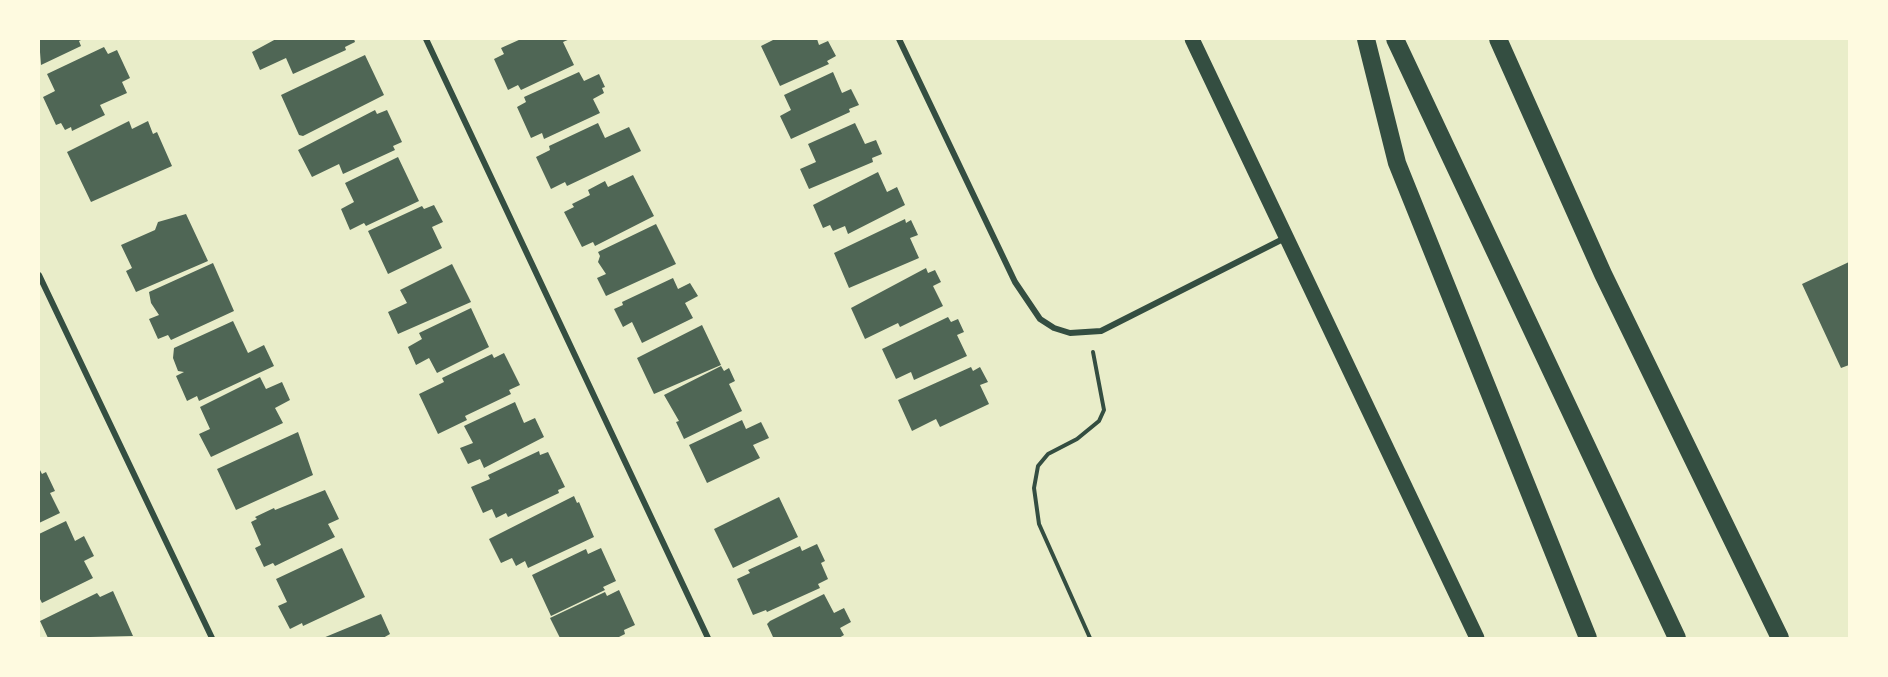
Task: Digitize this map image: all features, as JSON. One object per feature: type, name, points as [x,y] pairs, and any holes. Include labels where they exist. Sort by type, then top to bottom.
[{"type":"highway","points":[[1366,39],[1397,163],[1588,638]]},
{"type":"highway","points":[[1395,39],[1677,638]]},
{"type":"highway","points":[[1498,39],[1603,274],[1780,638]]},
{"type":"main road","points":[[1192,39],[1477,638]]},
{"type":"street","points":[[426,39],[708,638]]},
{"type":"street","points":[[899,39],[1024,297],[1040,319],[1054,328],[1070,333],[1089,334],[1101,331],[1176,295],[1286,237]]},
{"type":"street","points":[[39,274],[212,638]]},
{"type":"path","points":[[1089,334],[1104,410],[1099,421],[1083,434],[1047,454],[1038,466],[1034,488],[1039,524],[1090,638]]},
{"type":"building","points":[[39,39],[83,39],[79,41],[81,46],[41,65]]},
{"type":"building","points":[[276,39],[354,39],[355,42],[345,47],[346,50],[293,74],[286,58],[260,70],[252,52]]},
{"type":"building","points":[[521,39],[570,39],[563,42],[574,65],[521,90],[518,85],[508,90],[494,59],[504,54],[501,48]]},
{"type":"building","points":[[775,39],[817,39],[819,45],[828,41],[836,56],[827,61],[829,64],[780,86],[761,46]]},
{"type":"building","points":[[104,47],[108,54],[117,50],[130,78],[122,82],[127,93],[100,105],[105,115],[72,131],[71,127],[65,130],[61,123],[56,125],[43,97],[55,91],[47,74]]},
{"type":"building","points":[[365,55],[384,95],[303,136],[299,135],[281,95]]},
{"type":"building","points":[[579,72],[584,81],[599,74],[605,87],[602,88],[604,93],[593,99],[600,113],[544,139],[542,133],[531,138],[517,107],[526,102],[524,97]]},
{"type":"building","points":[[833,72],[842,93],[851,89],[859,105],[849,109],[850,112],[791,139],[780,116],[791,110],[784,95]]},
{"type":"building","points":[[375,110],[377,114],[387,110],[402,142],[393,146],[395,150],[343,174],[339,164],[312,177],[298,150]]},
{"type":"building","points":[[129,121],[132,129],[148,121],[153,134],[157,132],[172,166],[91,202],[67,152]]},
{"type":"building","points":[[598,123],[605,138],[629,127],[641,151],[567,186],[565,182],[551,189],[536,157],[550,150],[549,146]]},
{"type":"building","points":[[855,123],[865,144],[876,140],[882,154],[872,158],[873,162],[809,189],[800,169],[816,162],[808,144]]},
{"type":"building","points":[[398,157],[419,201],[366,226],[364,223],[350,230],[341,209],[354,202],[345,183]]},
{"type":"building","points":[[878,172],[887,192],[897,187],[905,205],[848,234],[845,226],[833,231],[830,225],[823,228],[813,205]]},
{"type":"building","points":[[633,175],[654,216],[595,246],[593,242],[582,247],[564,212],[574,207],[572,204],[590,195],[588,190],[605,181],[608,187]]},
{"type":"building","points":[[434,205],[443,222],[432,227],[442,248],[388,274],[368,231],[422,206],[424,209]]},
{"type":"building","points":[[186,214],[208,261],[136,292],[126,271],[132,268],[121,245],[155,230],[158,222]]},
{"type":"building","points":[[905,219],[906,223],[911,220],[918,235],[910,238],[919,258],[849,288],[834,253]]},
{"type":"building","points":[[656,224],[676,264],[606,296],[597,278],[606,274],[598,262],[600,256],[598,252]]},
{"type":"building","points":[[1849,262],[1849,365],[1841,368],[1802,284]]},
{"type":"building","points":[[213,263],[234,311],[171,340],[168,335],[158,339],[149,319],[159,315],[151,303],[149,292]]},
{"type":"building","points":[[452,264],[471,302],[398,334],[388,312],[407,303],[400,290]]},
{"type":"building","points":[[926,268],[928,273],[935,270],[941,282],[933,286],[943,306],[900,327],[898,323],[865,339],[851,308]]},
{"type":"building","points":[[673,278],[678,289],[690,283],[698,296],[685,303],[693,318],[642,343],[632,322],[623,327],[614,309],[623,305],[622,302]]},
{"type":"building","points":[[471,308],[489,347],[437,373],[429,358],[416,365],[408,347],[422,339],[419,333]]},
{"type":"building","points":[[948,317],[951,322],[958,319],[964,332],[957,335],[967,356],[914,380],[911,372],[896,379],[882,349]]},
{"type":"building","points":[[233,321],[248,353],[264,345],[274,366],[199,401],[197,396],[187,401],[176,376],[184,372],[178,371],[173,358],[174,348]]},
{"type":"building","points":[[702,325],[721,365],[654,394],[637,358]]},
{"type":"building","points":[[504,353],[520,385],[509,390],[511,394],[465,416],[467,420],[438,434],[419,394],[444,382],[442,378],[492,354],[494,358]]},
{"type":"building","points":[[721,366],[724,371],[729,368],[735,381],[729,384],[742,411],[684,439],[676,422],[679,421],[664,395]]},
{"type":"building","points":[[971,367],[973,371],[980,367],[988,382],[980,385],[989,404],[940,427],[936,419],[912,431],[898,400]]},
{"type":"building","points":[[260,377],[266,389],[282,382],[290,400],[275,408],[283,423],[211,457],[199,434],[210,429],[200,407]]},
{"type":"building","points":[[515,402],[524,423],[535,418],[544,437],[484,468],[480,459],[468,464],[460,448],[473,443],[464,426]]},
{"type":"building","points":[[742,420],[746,429],[761,422],[769,438],[753,445],[760,458],[707,483],[689,445]]},
{"type":"building","points":[[298,432],[313,475],[236,510],[217,469]]},
{"type":"building","points":[[539,451],[540,455],[548,452],[565,487],[558,490],[559,493],[508,517],[506,513],[496,518],[492,509],[483,513],[471,487],[490,479],[488,475]]},
{"type":"building","points":[[39,468],[42,474],[46,472],[55,491],[50,493],[60,513],[39,523]]},
{"type":"building","points":[[325,490],[339,519],[328,524],[335,537],[275,566],[273,563],[264,567],[255,548],[261,545],[251,522],[257,519],[255,517],[274,508],[275,510]]},
{"type":"building","points":[[574,496],[577,503],[579,502],[594,537],[528,568],[525,561],[516,566],[512,558],[501,563],[489,539]]},
{"type":"building","points":[[779,497],[798,537],[733,568],[714,529]]},
{"type":"building","points":[[66,521],[75,541],[84,536],[94,556],[84,561],[93,578],[42,603],[39,597],[39,534]]},
{"type":"building","points":[[817,544],[825,561],[821,563],[828,579],[818,584],[820,588],[767,612],[766,610],[753,615],[737,579],[750,573],[748,570],[800,546],[802,551]]},
{"type":"building","points":[[342,548],[365,597],[303,626],[302,623],[290,629],[278,606],[287,602],[276,579]]},
{"type":"building","points":[[601,548],[616,581],[603,587],[605,590],[551,616],[532,575],[586,549],[588,554]]},
{"type":"building","points":[[619,590],[635,625],[624,630],[625,634],[617,638],[560,638],[550,618],[605,592],[607,596]]},
{"type":"building","points":[[113,591],[133,636],[48,638],[40,621],[97,593],[100,597]]},
{"type":"building","points":[[824,594],[834,613],[844,608],[851,622],[840,628],[844,635],[839,638],[773,637],[767,624],[770,621]]},
{"type":"building","points":[[381,614],[390,634],[383,638],[323,638]]}]
